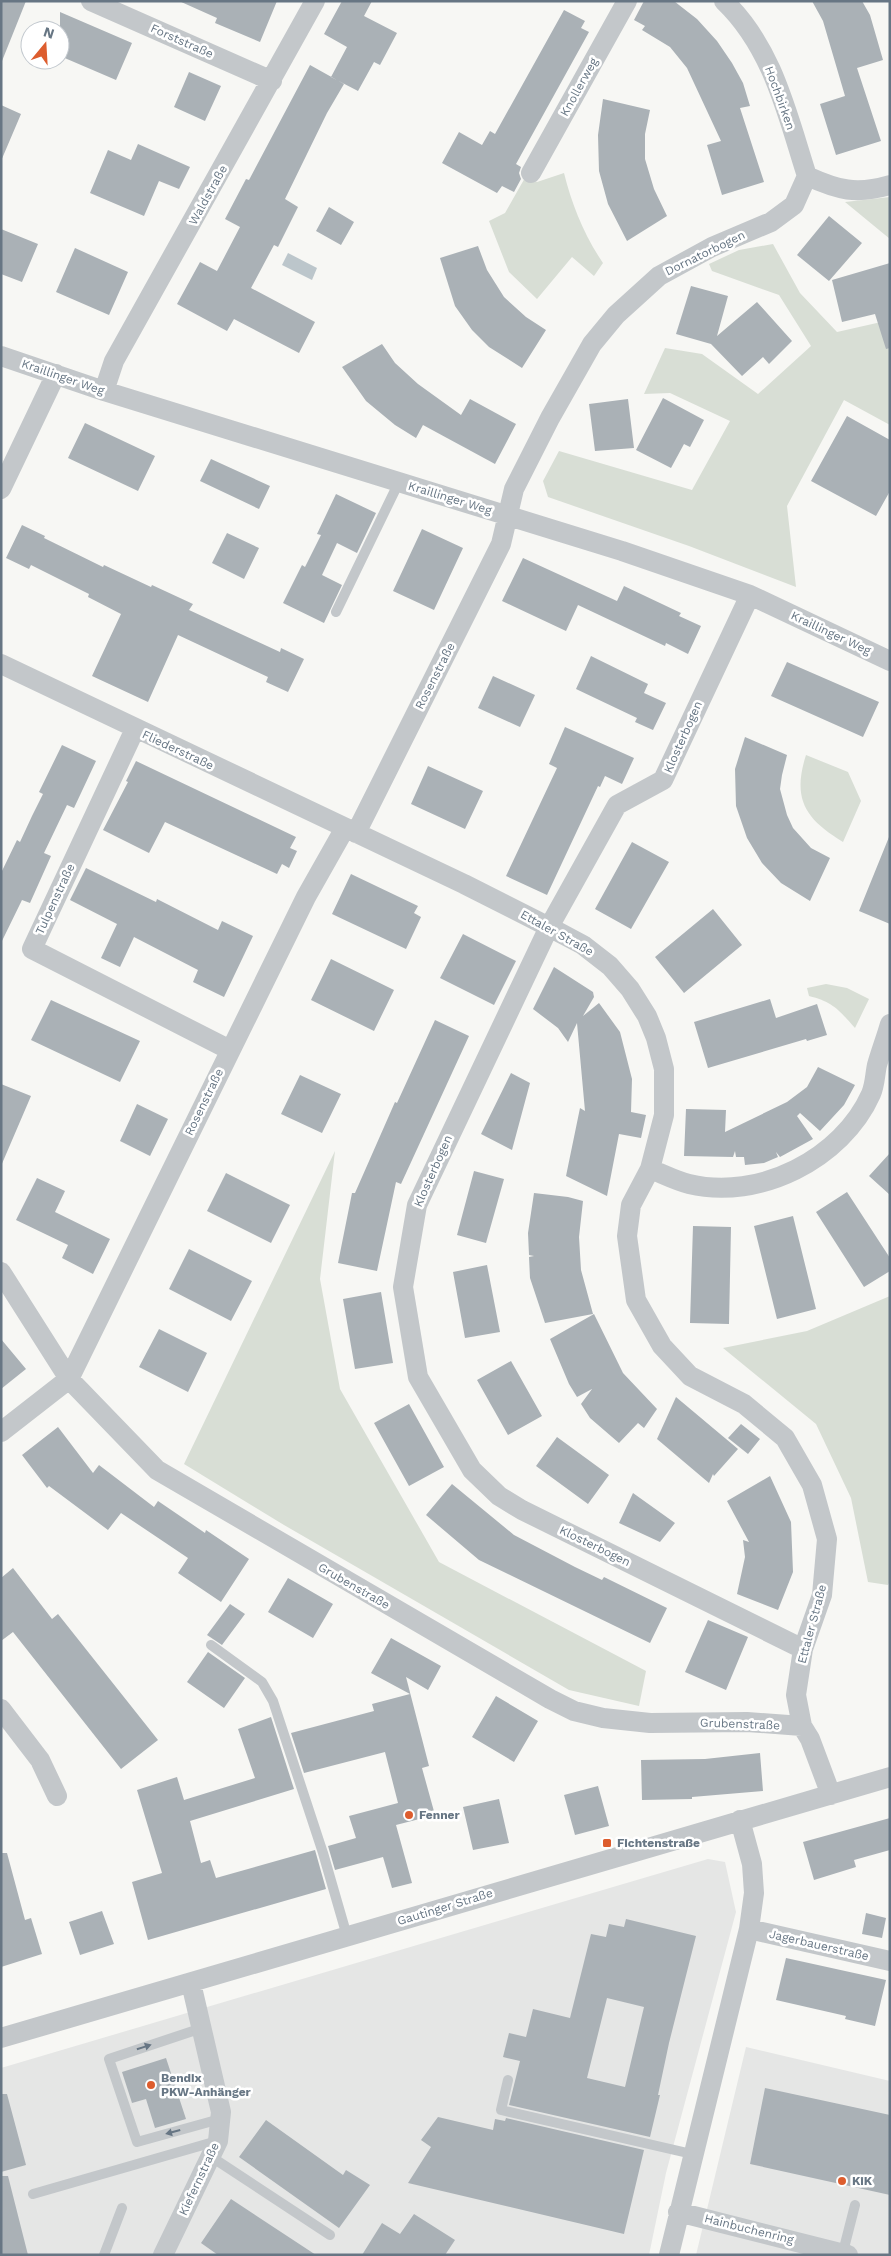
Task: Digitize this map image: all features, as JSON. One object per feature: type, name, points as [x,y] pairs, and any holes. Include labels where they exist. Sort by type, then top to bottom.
[{"type":"street","name":"Forststraße","points":[[91,1],[272,81]]},
{"type":"street","name":"Waldstraße","points":[[104,391],[114,361],[315,1]]},
{"type":"street","name":"Knollerweg","points":[[531,173],[627,1]]},
{"type":"street","name":"Hochbirken","points":[[724,1],[755,38],[774,76],[807,176]]},
{"type":"street","points":[[807,176],[833,188],[868,192],[890,186]]},
{"type":"street","name":"Dornatorbogen","points":[[507,515],[514,489],[550,418],[592,344],[616,315],[659,276],[712,247],[770,222],[794,205],[807,176]]},
{"type":"street","name":"Kraillinger Weg","points":[[1,356],[104,391],[622,551],[750,595],[890,661]]},
{"type":"street","points":[[1,489],[56,374]]},
{"type":"street","name":"Rosenstraße","points":[[68,1379],[306,897],[350,831],[501,544],[507,515]]},
{"type":"street","name":"Klosterbogen","points":[[750,595],[663,780],[617,805],[549,927],[416,1205],[403,1287],[418,1377],[472,1470],[499,1496],[522,1510],[803,1648]]},
{"type":"street","name":"Fliederstraße","points":[[1,664],[350,831]]},
{"type":"street","name":"Tulpenstraße","points":[[135,729],[32,950],[230,1050]]},
{"type":"street","name":"Ettaler Straße","points":[[350,831],[583,945],[610,966],[630,989],[647,1016],[656,1038],[664,1069],[664,1115],[650,1170],[631,1205],[627,1236],[636,1300],[662,1346],[690,1376],[744,1404],[785,1438],[812,1485],[828,1538],[822,1595],[803,1648],[796,1695],[802,1726],[810,1739],[831,1795]]},
{"type":"street","points":[[650,1170],[690,1184],[727,1188],[769,1180],[806,1166],[830,1149],[857,1120],[872,1093],[877,1066],[890,1024]]},
{"type":"street","name":"Grubenstraße","points":[[1,1272],[68,1379],[157,1470],[408,1618],[574,1711],[603,1718],[650,1723],[747,1722],[802,1726]]},
{"type":"street","points":[[1,1432],[68,1379]]},
{"type":"street","points":[[1,1709],[40,1760],[57,1796]]},
{"type":"street","name":"Gautinger Straße","points":[[1,2038],[890,1777]]},
{"type":"street","points":[[669,2255],[692,2154],[749,1929],[754,1893],[753,1874],[740,1820]]},
{"type":"street","name":"Jagerbauerstraße","points":[[749,1929],[890,1962]]},
{"type":"street","name":"Kiefernstraße","points":[[163,2255],[214,2148],[221,2112],[191,1983]]},
{"type":"street","name":"Hainbuchenring","points":[[678,2212],[846,2253]]},
{"type":"lane","points":[[336,612],[399,482]]},
{"type":"lane","points":[[211,1645],[262,1682],[273,1700],[323,1853],[347,1936]]},
{"type":"lane","points":[[202,2028],[109,2059],[137,2142],[220,2120]]},
{"type":"lane","points":[[508,2080],[501,2110],[692,2154]]},
{"type":"lane","points":[[33,2194],[214,2148],[330,2235]]},
{"type":"lane","points":[[846,2253],[855,2205]]},
{"type":"lane","points":[[104,2255],[122,2208]]},
{"type":"shaded area","points":[[564,173],[579,220],[603,263],[594,276],[572,257],[537,299],[509,272],[489,221],[505,213],[526,176],[537,182]]},
{"type":"shaded area","points":[[890,197],[890,239],[845,202]]},
{"type":"shaded area","points":[[773,244],[800,293],[837,332],[890,320],[890,425],[844,400],[787,506],[796,587],[689,546],[548,497],[543,481],[559,451],[692,490],[730,421],[670,393],[644,394],[665,348],[702,354],[758,394],[811,346],[779,295],[712,271],[709,264],[739,250]]},
{"type":"shaded area","points":[[288,253],[317,268],[312,280],[282,265]]},
{"type":"shaded area","points":[[806,755],[848,772],[861,801],[843,842],[819,825],[805,806],[801,784]]},
{"type":"shaded area","points":[[826,984],[847,988],[869,999],[855,1028],[830,1004],[809,996],[807,988]]},
{"type":"shaded area","points":[[335,1151],[320,1279],[340,1389],[439,1562],[646,1671],[639,1706],[569,1690],[284,1525],[184,1464]]},
{"type":"shaded area","points":[[890,1296],[890,1581],[888,1585],[868,1582],[851,1498],[816,1424],[723,1348],[807,1331]]},
{"type":"shaded area","points":[[708,1859],[725,1862],[736,1912],[666,2173],[649,2255],[1,2255],[1,2068]]},
{"type":"shaded area","points":[[746,2047],[890,2081],[890,2255],[696,2255]]},
{"type":"building","points":[[1,1],[26,1],[2,61],[1,61]]},
{"type":"building","points":[[179,1],[277,1],[260,42],[215,23],[217,18]]},
{"type":"building","points":[[342,1],[372,1],[364,16],[397,33],[380,65],[374,62],[358,91],[331,77],[347,47],[324,34]]},
{"type":"building","points":[[644,1],[674,1],[697,19],[717,41],[732,63],[743,83],[750,106],[740,108],[764,182],[722,195],[707,145],[721,141],[687,68],[670,47],[642,30],[645,26],[634,20]]},
{"type":"building","points":[[812,1],[862,1],[870,15],[883,60],[857,68],[881,141],[836,155],[820,104],[845,96],[823,21]]},
{"type":"building","points":[[564,10],[585,21],[581,28],[589,32],[516,164],[521,167],[519,173],[521,179],[514,192],[502,186],[497,193],[442,163],[459,132],[482,145],[490,131],[495,134]]},
{"type":"building","points":[[60,12],[132,43],[116,80],[70,60],[70,20],[60,20]]},
{"type":"building","points":[[310,65],[344,84],[327,113],[285,199],[298,207],[278,247],[274,245],[251,288],[315,322],[299,353],[234,319],[227,331],[177,304],[200,262],[217,271],[240,227],[225,219],[246,179],[249,180]]},
{"type":"building","points":[[189,72],[221,86],[205,121],[174,107]]},
{"type":"building","points":[[603,99],[650,110],[645,134],[645,159],[654,189],[667,216],[627,241],[608,204],[599,171],[598,135]]},
{"type":"building","points":[[1,105],[21,114],[1,161]]},
{"type":"building","points":[[138,144],[190,167],[179,189],[159,181],[144,216],[90,193],[108,150],[131,160]]},
{"type":"building","points":[[329,207],[354,222],[341,245],[316,231]]},
{"type":"building","points":[[829,216],[862,243],[829,281],[797,255]]},
{"type":"building","points":[[1,229],[38,244],[22,282],[1,274]]},
{"type":"building","points":[[478,246],[487,270],[504,297],[526,317],[546,330],[522,368],[489,347],[472,330],[455,306],[440,258]]},
{"type":"building","points":[[75,248],[128,272],[109,315],[56,292]]},
{"type":"building","points":[[890,263],[890,348],[886,349],[875,314],[842,322],[832,280]]},
{"type":"building","points":[[691,286],[728,296],[717,336],[757,302],[792,341],[769,364],[763,357],[742,376],[711,344],[676,334]]},
{"type":"building","points":[[382,344],[395,363],[418,384],[461,415],[470,399],[516,424],[495,464],[423,425],[416,438],[395,425],[366,401],[342,367]]},
{"type":"building","points":[[663,398],[704,420],[690,447],[684,444],[671,468],[636,450]]},
{"type":"building","points":[[628,399],[634,448],[595,451],[589,404]]},
{"type":"building","points":[[847,416],[890,440],[890,491],[876,516],[811,481]]},
{"type":"building","points":[[85,423],[155,456],[138,491],[68,458]]},
{"type":"building","points":[[211,459],[270,486],[259,509],[200,481]]},
{"type":"building","points":[[336,494],[376,513],[357,553],[337,543],[322,575],[342,585],[324,623],[283,603],[302,565],[305,567],[321,535],[317,534]]},
{"type":"building","points":[[22,525],[103,567],[104,565],[193,604],[189,610],[280,652],[281,648],[304,659],[288,692],[266,682],[268,677],[178,635],[148,702],[92,676],[121,614],[88,597],[89,594],[31,565],[29,569],[6,558]]},
{"type":"building","points":[[422,529],[463,548],[434,610],[393,591]]},
{"type":"building","points":[[227,533],[259,548],[244,579],[212,563]]},
{"type":"building","points":[[523,558],[617,601],[624,586],[681,613],[679,616],[701,626],[688,654],[666,643],[665,646],[578,605],[566,631],[502,601]]},
{"type":"building","points":[[591,656],[648,684],[644,693],[666,703],[653,730],[635,722],[637,718],[576,689]]},
{"type":"building","points":[[787,662],[879,702],[863,737],[771,696]]},
{"type":"building","points":[[493,676],[535,695],[520,727],[478,708]]},
{"type":"building","points":[[565,727],[634,758],[622,784],[605,776],[600,787],[598,786],[547,895],[506,876],[557,768],[549,764]]},
{"type":"building","points":[[745,737],[787,755],[780,789],[787,815],[793,828],[811,848],[830,858],[810,901],[781,883],[762,863],[747,838],[736,806],[735,769]]},
{"type":"building","points":[[62,745],[96,761],[74,808],[67,805],[44,853],[51,856],[30,903],[22,900],[1,943],[1,873],[17,840],[20,842],[43,794],[39,792]]},
{"type":"building","points":[[136,761],[296,837],[290,848],[297,851],[289,868],[282,864],[277,874],[165,822],[149,853],[103,830],[128,782],[126,781]]},
{"type":"building","points":[[428,766],[483,791],[465,829],[411,804]]},
{"type":"building","points":[[890,837],[890,924],[859,911]]},
{"type":"building","points":[[632,842],[669,862],[631,929],[595,909]]},
{"type":"building","points":[[86,868],[156,902],[157,899],[218,930],[222,921],[253,936],[224,997],[193,982],[198,970],[134,937],[120,967],[101,958],[117,924],[70,900]]},
{"type":"building","points":[[351,874],[418,906],[414,913],[421,917],[406,949],[332,914]]},
{"type":"building","points":[[713,909],[742,945],[684,993],[655,957]]},
{"type":"building","points":[[463,934],[516,961],[494,1005],[440,978]]},
{"type":"building","points":[[331,959],[394,990],[374,1031],[311,1000]]},
{"type":"building","points":[[554,967],[593,992],[594,997],[583,1016],[599,1003],[620,1032],[632,1079],[631,1112],[646,1115],[641,1138],[619,1134],[607,1196],[566,1176],[580,1108],[585,1111],[577,1023],[568,1042],[558,1028],[533,1009]]},
{"type":"building","points":[[770,999],[776,1018],[817,1004],[827,1035],[807,1041],[806,1039],[708,1068],[694,1022]]},
{"type":"building","points":[[51,1000],[140,1041],[120,1082],[31,1040]]},
{"type":"building","points":[[435,1020],[469,1036],[401,1184],[396,1182],[377,1271],[338,1263],[352,1193],[355,1193],[395,1102],[397,1103]]},
{"type":"building","points":[[818,1067],[855,1085],[844,1105],[820,1131],[800,1113],[797,1116],[813,1139],[780,1157],[776,1152],[778,1157],[764,1163],[745,1165],[744,1157],[736,1157],[735,1151],[733,1157],[684,1156],[686,1109],[726,1110],[725,1132],[787,1102],[807,1087]]},
{"type":"building","points":[[511,1073],[530,1083],[512,1150],[481,1134]]},
{"type":"building","points":[[300,1075],[341,1094],[322,1133],[281,1114]]},
{"type":"building","points":[[1,1084],[31,1096],[1,1166]]},
{"type":"building","points":[[137,1104],[168,1119],[150,1156],[120,1141]]},
{"type":"building","points":[[890,1153],[890,1195],[869,1176]]},
{"type":"building","points":[[474,1171],[504,1179],[486,1243],[457,1235]]},
{"type":"building","points":[[226,1173],[290,1205],[271,1243],[207,1211]]},
{"type":"building","points":[[37,1178],[65,1191],[55,1212],[110,1239],[93,1274],[62,1258],[68,1245],[16,1220]]},
{"type":"building","points":[[847,1192],[890,1258],[890,1271],[864,1287],[816,1212]]},
{"type":"building","points":[[534,1193],[568,1197],[583,1201],[579,1237],[581,1270],[593,1314],[545,1323],[530,1278],[529,1257],[534,1256],[529,1255],[528,1233]]},
{"type":"building","points":[[793,1216],[816,1309],[777,1319],[754,1226]]},
{"type":"building","points":[[693,1226],[731,1227],[729,1324],[690,1323]]},
{"type":"building","points":[[189,1249],[252,1281],[231,1321],[169,1289]]},
{"type":"building","points":[[487,1265],[500,1332],[465,1338],[453,1272]]},
{"type":"building","points":[[381,1292],[393,1363],[355,1369],[343,1299]]},
{"type":"building","points":[[594,1314],[623,1373],[657,1409],[644,1428],[638,1423],[619,1443],[590,1418],[581,1404],[592,1389],[577,1397],[569,1384],[550,1339]]},
{"type":"building","points":[[159,1329],[207,1353],[188,1392],[139,1367]]},
{"type":"building","points":[[1,1339],[26,1369],[1,1389]]},
{"type":"building","points":[[511,1361],[542,1416],[508,1435],[477,1380]]},
{"type":"building","points":[[676,1397],[738,1449],[714,1476],[713,1474],[709,1483],[657,1439]]},
{"type":"building","points":[[409,1404],[444,1467],[409,1486],[374,1423]]},
{"type":"building","points":[[741,1424],[760,1439],[748,1454],[728,1438]]},
{"type":"building","points":[[58,1427],[93,1473],[99,1465],[154,1507],[158,1501],[205,1533],[206,1530],[249,1559],[221,1602],[178,1573],[188,1558],[121,1513],[108,1530],[49,1486],[47,1488],[22,1455]]},
{"type":"building","points":[[557,1437],[609,1475],[588,1504],[536,1466]]},
{"type":"building","points":[[770,1476],[791,1522],[793,1572],[778,1610],[737,1594],[745,1557],[743,1540],[749,1542],[727,1501]]},
{"type":"building","points":[[452,1484],[514,1535],[602,1580],[604,1577],[667,1608],[650,1643],[479,1560],[426,1515]]},
{"type":"building","points":[[633,1493],[675,1523],[660,1542],[619,1523]]},
{"type":"building","points":[[13,1568],[52,1619],[58,1614],[158,1740],[121,1769],[13,1632],[1,1641],[1,1578]]},
{"type":"building","points":[[288,1578],[333,1604],[313,1638],[268,1612]]},
{"type":"building","points":[[230,1604],[245,1614],[222,1645],[207,1635]]},
{"type":"building","points":[[708,1620],[748,1637],[726,1690],[685,1672]]},
{"type":"building","points":[[391,1638],[441,1666],[428,1690],[406,1677],[429,1766],[422,1768],[435,1815],[396,1825],[412,1883],[392,1888],[383,1857],[335,1870],[328,1846],[356,1838],[349,1816],[398,1803],[385,1752],[304,1773],[291,1733],[374,1711],[372,1704],[410,1694],[371,1673]]},
{"type":"building","points":[[208,1652],[245,1678],[224,1708],[187,1682]]},
{"type":"building","points":[[496,1696],[538,1721],[514,1762],[472,1737]]},
{"type":"building","points":[[271,1717],[294,1789],[190,1821],[201,1863],[210,1860],[216,1878],[315,1850],[326,1889],[148,1940],[132,1882],[162,1873],[137,1790],[177,1777],[184,1800],[255,1778],[238,1729]]},
{"type":"building","points":[[760,1753],[763,1791],[692,1797],[692,1799],[642,1800],[641,1760],[705,1759]]},
{"type":"building","points":[[598,1786],[609,1826],[575,1835],[564,1795]]},
{"type":"building","points":[[499,1799],[509,1843],[473,1850],[463,1807]]},
{"type":"building","points":[[890,1818],[890,1850],[854,1860],[856,1867],[814,1880],[803,1842]]},
{"type":"building","points":[[1,1853],[7,1853],[25,1920],[31,1918],[42,1954],[1,1967]]},
{"type":"building","points":[[102,1911],[114,1944],[80,1955],[69,1922]]},
{"type":"building","points":[[866,1913],[886,1918],[882,1938],[862,1934]]},
{"type":"building","points":[[626,1919],[696,1936],[669,2043],[650,2137],[509,2105],[520,2061],[503,2057],[509,2033],[526,2037],[533,2009],[570,2018],[591,1934],[606,1937],[609,1924],[624,1927]],"holes":[[[607,1998],[644,2007],[625,2087],[587,2078]]]},
{"type":"building","points":[[786,1958],[886,1980],[875,2026],[845,2019],[846,2016],[776,2000]]},
{"type":"building","name":"Bendix PKW-Anhänger","points":[[166,2058],[186,2119],[155,2128],[146,2099],[132,2103],[122,2072]]},
{"type":"building","points":[[765,2088],[890,2115],[890,2195],[750,2164]]},
{"type":"building","points":[[1,2094],[7,2094],[26,2165],[1,2172]]},
{"type":"building","points":[[438,2117],[493,2130],[495,2119],[505,2121],[506,2118],[644,2150],[624,2234],[408,2183],[431,2147],[421,2140]]},
{"type":"building","points":[[266,2120],[343,2175],[346,2170],[370,2185],[339,2228],[239,2157]]},
{"type":"building","points":[[1,2176],[8,2176],[28,2255],[1,2255]]},
{"type":"building","points":[[231,2199],[316,2255],[218,2255],[201,2243]]},
{"type":"building","points":[[414,2214],[455,2240],[445,2255],[362,2255],[382,2223],[400,2234]]},
{"type":"place","name":"Fenner","points":[[409,1815]]},
{"type":"place","name":"Fichtenstraße","points":[[607,1843]]},
{"type":"place","name":"Bendix PKW-Anhänger","points":[[151,2085]]},
{"type":"place","name":"KiK","points":[[842,2181]]}]
